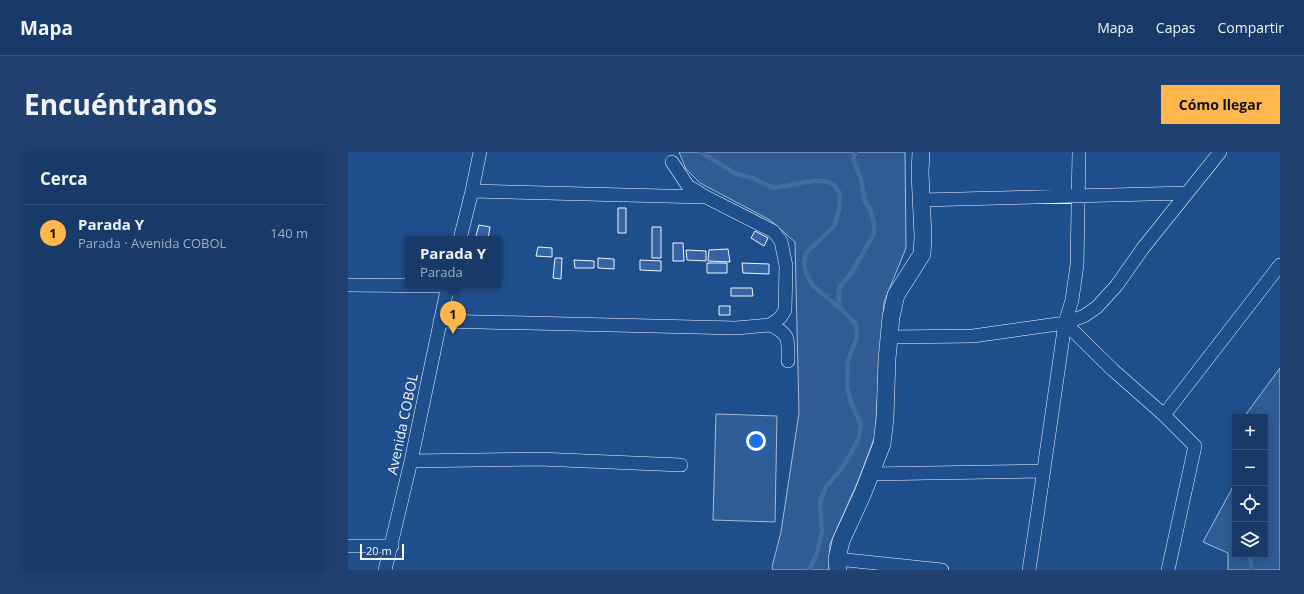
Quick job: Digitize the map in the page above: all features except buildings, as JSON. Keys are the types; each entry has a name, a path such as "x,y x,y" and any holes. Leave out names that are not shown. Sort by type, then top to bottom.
{"street":[{"path":"461,236 480,152"},
{"path":"921,152 922,254 896,295 891,317 889,337 885,418 882,444 841,541 838,564 942,570"},
{"path":"1029,570 1065,323 1072,300 1077,265 1079,152"},
{"path":"889,337 973,336 1065,323 1084,316 1097,307 1117,285 1143,248 1220,152"},
{"path":"669,157 680,196"},
{"path":"669,157 688,186 706,197 773,231 781,241 786,266 785,310 780,318 770,325"},
{"path":"472,191 706,197"},
{"path":"921,200 1187,193"},
{"path":"1164,415 1280,264"},
{"path":"348,286 405,285"},
{"name":"Avenida COBOL","path":"386,570 411,461 447,288"},
{"path":"440,321 736,328 770,325 782,330 788,340 788,361"},
{"path":"1065,323 1113,370 1164,415 1195,446 1168,570"},
{"path":"411,461 539,460 681,465"},
{"path":"870,474 1044,471"},
{"path":"348,546 392,546"}],"shaded area":[{"path":"679,152 905,152 906,248 884,302 875,436 858,481 830,544 829,570 773,570 772,567 781,532 799,413 795,242 770,220 700,183 686,169"},
{"path":"1280,368 1280,570 1228,570 1228,553 1203,542 1232,489 1232,558 1268,558 1268,414 1246,414"},
{"path":"716,414 777,416 775,522 713,520"}],"waterway":[{"path":"701,152 736,174 753,178 773,188 813,181 825,181 834,185 840,193 839,210 834,226 806,253 804,263 806,273 812,285 839,307 856,324 857,337 848,360 847,386 851,403 861,424 859,438 843,467 826,487 820,501 822,531 817,553 809,570"},
{"path":"839,307 839,288 852,272 874,234 874,223 870,209 865,201 861,179 853,159 856,152"},
{"path":"1250,558 1252,570"}],"place":[{"name":"Parada Y","path":"453,334"}]}
